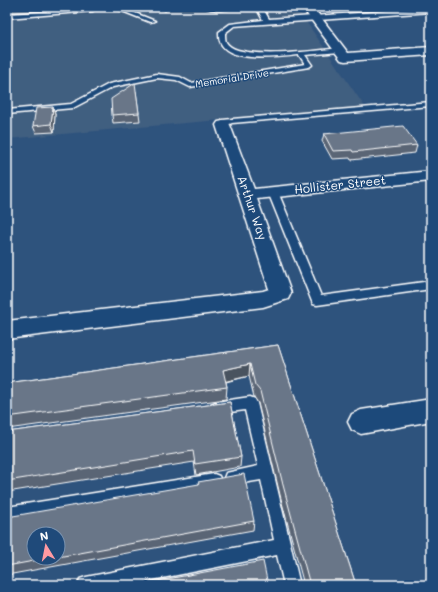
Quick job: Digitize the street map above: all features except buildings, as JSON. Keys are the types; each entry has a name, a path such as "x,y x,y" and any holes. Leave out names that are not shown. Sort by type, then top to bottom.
{"street":[{"path":"307,7 342,54 431,51"},
{"name":"Arthur Way","path":"7,330 263,299 281,292 223,125"},
{"name":"Hollister Street","path":"248,195 431,176"},
{"path":"361,422 431,410"}],"lane":[{"path":"7,16 91,10 91,7"},
{"path":"115,7 152,21"},
{"path":"210,8 230,7"},
{"path":"259,7 267,21"},
{"name":"Memorial Drive","path":"7,112 73,106 111,85 157,76 178,78 190,85 309,65 301,53 257,56 240,54 229,49 222,42 221,37 222,32 232,25 314,17 431,10"},
{"path":"301,53 342,54"},
{"path":"223,125 226,122 232,121 431,104"},
{"path":"273,192 317,300 431,285"},
{"path":"203,410 250,403 292,585"},
{"path":"7,515 266,472"},
{"path":"86,585 283,546"}],"shaded area":[{"path":"7,7 296,7 365,107 7,139"}]}
